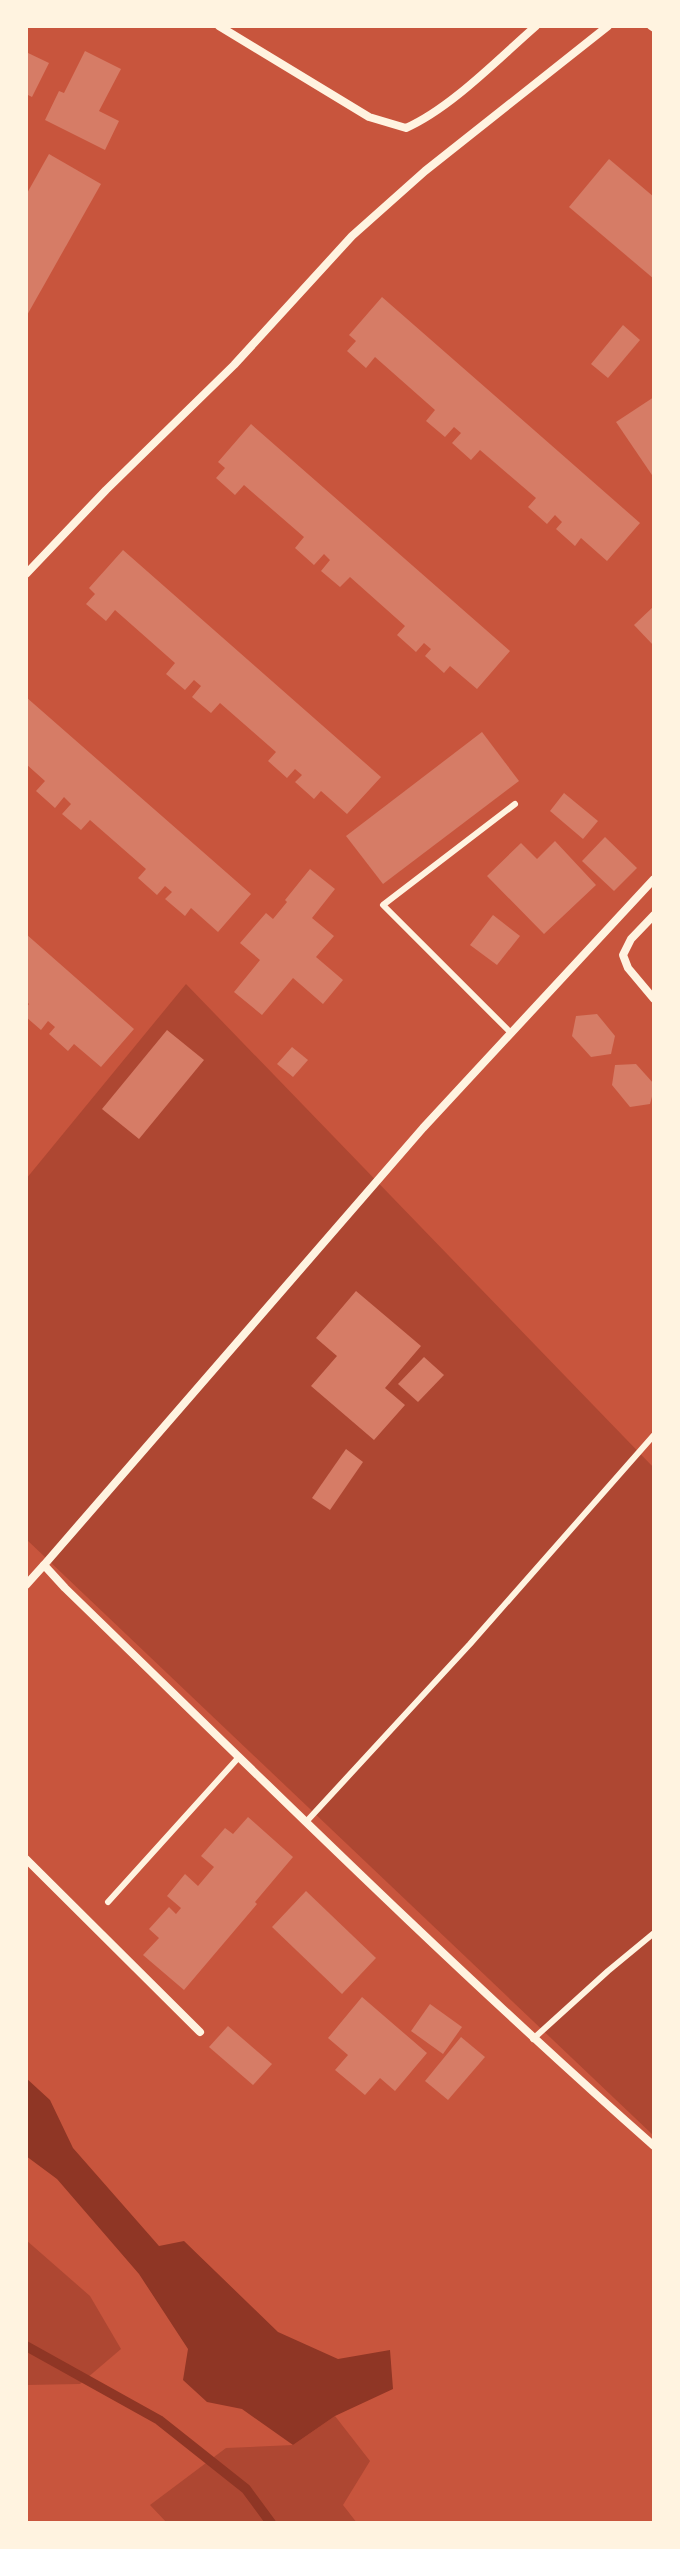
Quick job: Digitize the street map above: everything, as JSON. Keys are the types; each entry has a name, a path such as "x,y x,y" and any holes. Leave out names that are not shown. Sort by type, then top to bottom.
{"street":[{"path":"219,26 369,117 406,128 423,121 445,104 536,26"},
{"path":"26,574 106,490 234,365 352,236 425,171 608,26"},
{"path":"26,1585 412,1140 654,879"},
{"path":"654,915 631,939 623,955 628,968 654,999"},
{"path":"44,1565 533,2039 654,2146"},
{"path":"26,1859 200,2032"}],"lane":[{"path":"510,1032 383,905 515,804"},
{"path":"306,1822 470,1644 654,1435"},
{"path":"108,1902 239,1757"},
{"path":"533,2039 654,1933"}],"shaded area":[{"path":"186,984 654,1468 654,2136 26,1539 26,1179"},
{"path":"26,2078 50,2100 73,2148 159,2246 184,2241 278,2332 338,2359 390,2350 393,2389 335,2416 293,2445 242,2409 207,2402 183,2380 188,2349 139,2274 57,2179 26,2156"},
{"path":"26,2240 90,2296 121,2349 80,2384 26,2385"},
{"path":"335,2416 370,2461 343,2505 357,2523 167,2523 150,2505 226,2448 293,2445"}],"building":[{"path":"85,51 121,69 99,111 119,121 105,150 45,120 59,91 64,93"},
{"path":"26,52 49,63 32,97 26,94"},
{"path":"49,154 101,184 26,317 26,195"},
{"path":"609,159 654,197 654,279 569,207"},
{"path":"382,297 640,523 607,561 581,538 575,546 556,529 562,522 555,515 547,524 528,507 536,498 480,450 471,460 452,443 461,433 454,427 445,437 426,421 435,410 375,357 366,368 347,351 356,341 349,335"},
{"path":"623,325 640,340 608,378 591,364"},
{"path":"654,397 654,478 616,422"},
{"path":"251,424 510,651 477,689 450,666 444,673 425,656 431,649 424,643 416,652 397,635 405,626 350,577 340,587 321,571 330,560 324,554 314,565 295,548 304,537 244,485 235,495 216,478 225,468 218,462"},
{"path":"123,550 381,777 347,814 321,791 314,799 295,782 302,775 295,769 287,778 268,761 276,752 220,703 211,713 192,697 201,686 194,680 185,690 166,674 175,663 115,610 106,621 86,604 95,594 89,588"},
{"path":"654,606 654,646 634,625"},
{"path":"26,697 251,894 218,932 191,908 185,916 165,899 172,892 165,886 157,895 138,878 146,869 90,820 81,830 62,814 71,804 64,797 55,808 36,791 45,781 26,764"},
{"path":"482,732 519,781 383,884 346,836"},
{"path":"564,793 598,821 583,839 550,811"},
{"path":"605,837 637,868 614,891 582,861"},
{"path":"555,841 596,885 544,934 487,876 521,843 537,859"},
{"path":"310,869 335,889 312,918 334,936 316,957 343,980 323,1004 293,978 262,1015 234,992 260,960 240,943 266,913 273,919"},
{"path":"493,915 520,936 497,965 470,945"},
{"path":"26,934 134,1029 101,1067 74,1044 68,1051 49,1034 55,1027 48,1021 41,1030 26,1017 29,1004 26,1001"},
{"path":"597,1014 615,1036 611,1054 591,1057 572,1036 576,1016"},
{"path":"167,1030 204,1060 139,1139 102,1109"},
{"path":"292,1047 308,1060 293,1077 277,1064"},
{"path":"636,1064 654,1084 654,1089 650,1104 630,1107 612,1085 615,1065"},
{"path":"356,1291 421,1346 385,1388 405,1405 374,1440 311,1386 337,1356 316,1338"},
{"path":"424,1357 444,1375 418,1402 398,1384"},
{"path":"346,1449 363,1462 330,1510 312,1498"},
{"path":"248,1817 293,1857 184,1990 143,1955 159,1938 149,1929 169,1907 176,1914 181,1908 167,1896 185,1874 198,1886 214,1867 201,1856 225,1828 233,1834"},
{"path":"306,1891 376,1958 342,1994 272,1927"},
{"path":"362,1997 427,2053 395,2091 380,2078 365,2095 335,2070 348,2055 328,2038"},
{"path":"430,2004 462,2027 443,2054 411,2031"},
{"path":"228,2026 272,2064 253,2085 209,2047"},
{"path":"461,2037 485,2057 448,2100 425,2081"}],"waterway":[{"path":"26,2346 159,2420 246,2489 271,2523"}]}
